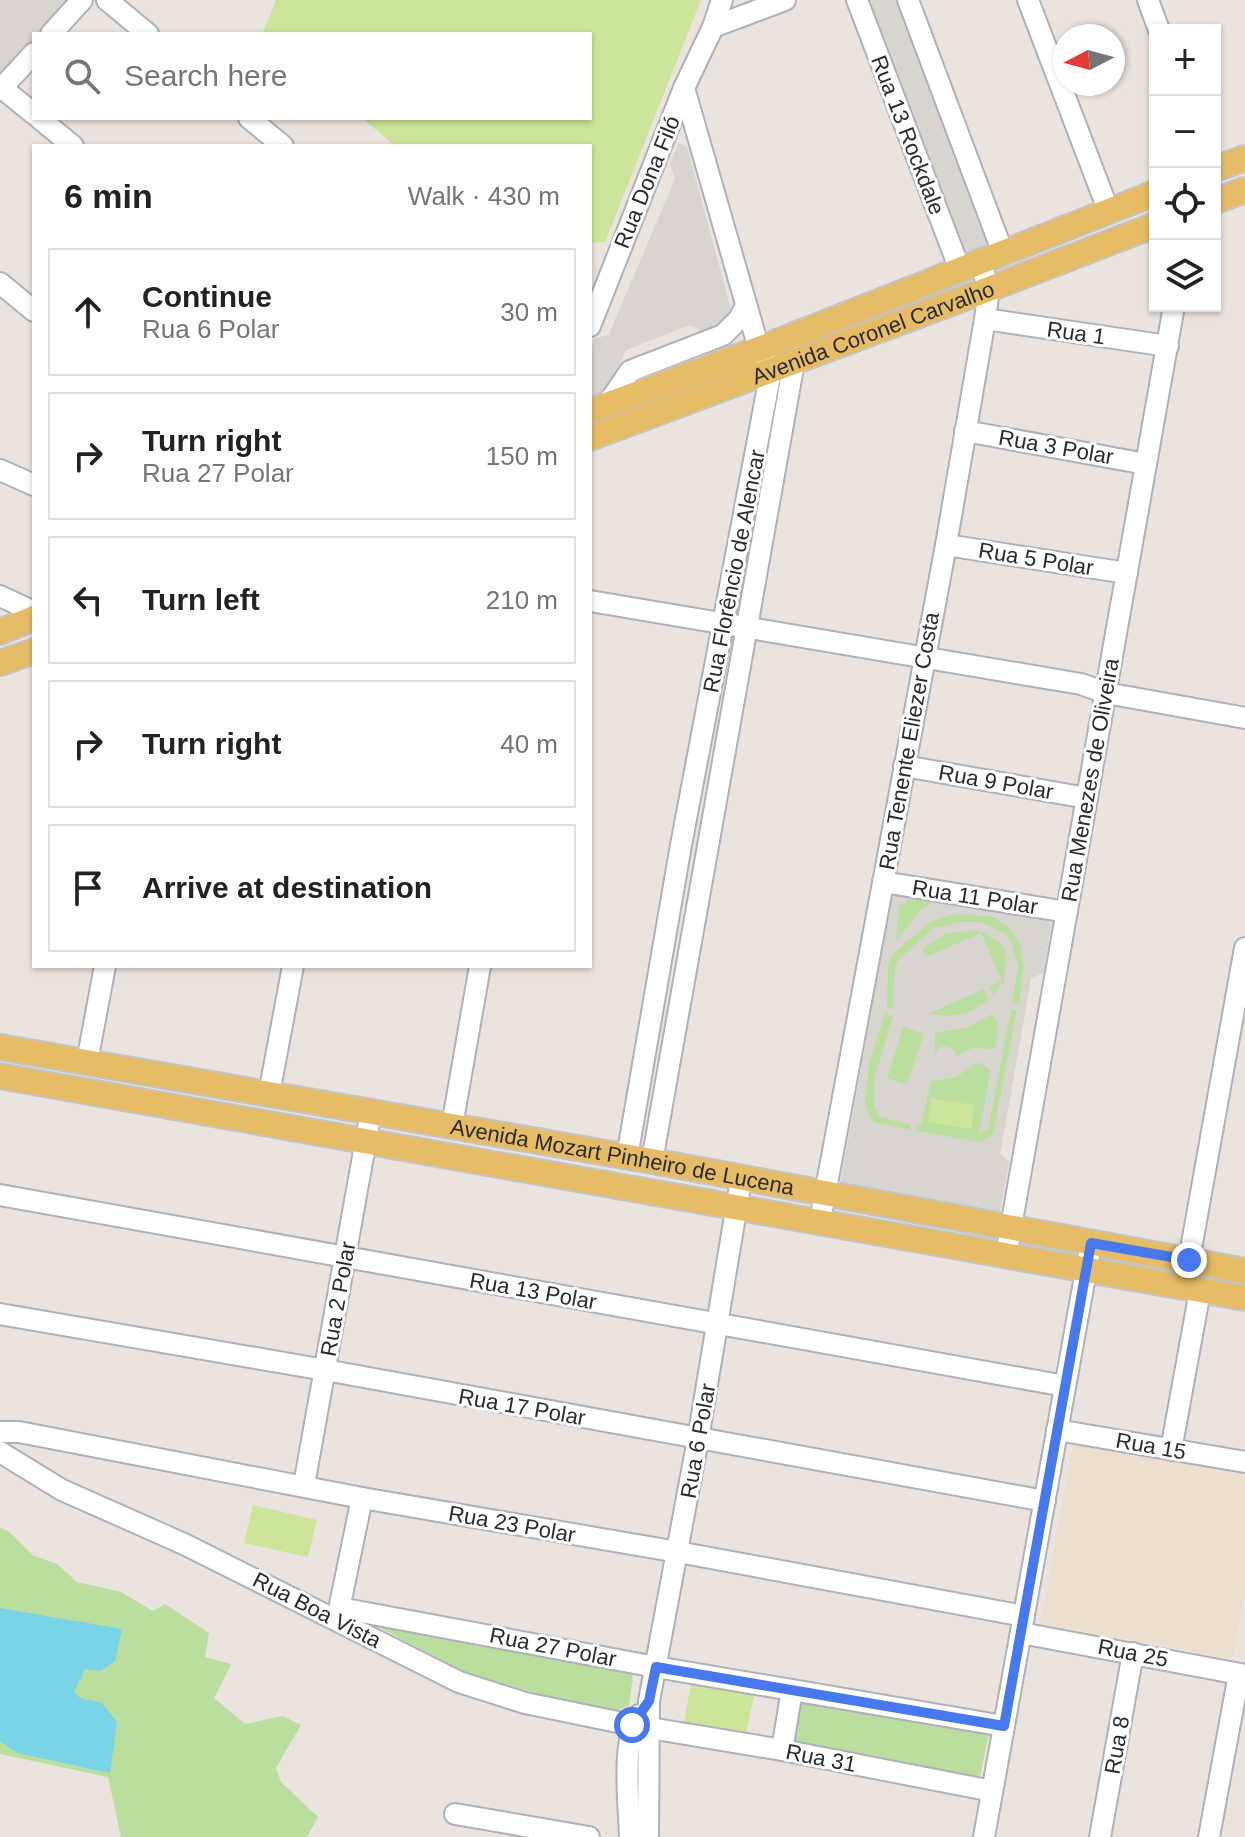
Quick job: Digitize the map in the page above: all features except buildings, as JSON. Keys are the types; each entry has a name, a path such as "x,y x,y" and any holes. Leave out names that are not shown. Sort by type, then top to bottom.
{"main road":[{"path":"1218,168 1245,158"},
{"path":"1221,199 1245,190"},
{"name":"Avenida Coronel Carvalho","path":"599,408 759,349 1149,195"},
{"name":"Avenida Coronel Carvalho","path":"592,437 1149,227"},
{"path":"0,632 32,619"},
{"path":"0,663 32,652"},
{"name":"Avenida Mozart Pinheiro de Lucena","path":"0,1047 652,1161 741,1180 1245,1271"},
{"name":"Avenida Mozart Pinheiro de Lucena","path":"0,1076 1245,1298"}],"street":[{"path":"53,32 82,0"},
{"path":"107,0 146,32"},
{"path":"722,0 713,27 684,88 759,349 782,367"},
{"path":"713,27 785,0"},
{"name":"Rua 13 Rockdale","path":"857,0 981,261"},
{"path":"908,0 981,261"},
{"path":"1028,0 1109,212"},
{"path":"1148,0 1157,24"},
{"path":"32,55 1,89 32,112"},
{"name":"Rua Dona Filó","path":"592,320 684,88"},
{"path":"41,120 71,144"},
{"path":"251,120 281,144"},
{"name":"Rua Tenente Eliezer Costa","path":"820,1221 985,319 989,289 981,261"},
{"path":"0,283 32,309"},
{"name":"Avenida Coronel Carvalho","path":"599,408 630,371 723,335 739,319 746,306"},
{"name":"Rua Menezes de Oliveira","path":"1006,1255 1173,312"},
{"name":"Rua 1","path":"985,319 1168,346"},
{"name":"Rua Florêncio de Alencar","path":"627,1157 681,845 724,624 782,367"},
{"name":"Rua Florêncio de Alencar","path":"652,1161 746,627 782,367"},
{"name":"Rua 3 Polar","path":"965,431 1146,464"},
{"path":"0,470 32,484"},
{"name":"Rua 5 Polar","path":"946,545 1127,573"},
{"path":"0,596 32,611"},
{"path":"592,601 1081,684 1106,693 1245,718"},
{"name":"Rua 9 Polar","path":"904,766 1087,798"},
{"name":"Rua 11 Polar","path":"883,882 1067,912"},
{"path":"1189,1260 1245,948"},
{"path":"87,1062 105,968"},
{"path":"269,1094 293,968"},
{"path":"452,1126 480,968"},
{"name":"Rua 2 Polar","path":"304,1485 371,1112"},
{"name":"Rua 6 Polar","path":"641,1727 649,1701 678,1552 741,1180"},
{"name":"Rua 13 Polar","path":"0,1195 1065,1386"},
{"path":"984,1837 1091,1243"},
{"path":"1171,1450 1200,1291"},
{"name":"Rua 17 Polar","path":"0,1314 1045,1501"},
{"name":"Rua 15","path":"1057,1430 1245,1462"},
{"name":"Rua 23 Polar","path":"0,1432 19,1432 362,1498 678,1552 1022,1625"},
{"name":"Rua Boa Vista","path":"0,1452 62,1490 338,1613 459,1682 525,1703 641,1727"},
{"path":"338,1613 362,1498"},
{"name":"Rua 27 Polar","path":"338,1613 1004,1726"},
{"name":"Rua 25","path":"1022,1625 1133,1653 1242,1674"},
{"name":"Rua 8","path":"1100,1837 1133,1653"},
{"path":"1209,1837 1242,1674"},
{"path":"782,1750 792,1690"},
{"path":"630,1837 630,1748 641,1727"},
{"path":"641,1727 648,1837"},
{"name":"Rua 31","path":"641,1727 782,1750 992,1791"},
{"path":"455,1814 589,1837"}],"shaded area":[{"path":"0,0 68,0 40,32 32,32 32,41 0,78"},
{"path":"865,0 899,0 991,244 987,250 964,255"},
{"path":"679,143 687,147 732,313 727,324 704,332 690,325 626,350 606,396 592,401 592,347 595,339 609,334 675,179 670,164"},
{"path":"904,890 1043,914 1051,925 1043,973 1031,978 1000,1154 1009,1162 999,1217 849,1192 841,1181 892,898","holes":["914,898 934,901 921,910 896,941 899,905","956,914 994,917 1007,926 1020,943 1024,967 1019,1005 1012,1003 1018,966 1011,942 1005,934 981,922 960,922 934,928 898,960 893,1009 887,1008 888,967 898,949 932,921","974,930 985,932 1004,947 1004,982 993,995 989,987 1002,981 981,933 926,957 922,949 945,934","984,989 988,1000 971,1011 951,1016 928,1014","1011,1010 1017,1010 993,1134 980,1142 916,1131 917,1124 921,1125 931,1081 957,1077 975,1063 980,1063 990,1069 990,1074 979,1134 988,1129","885,1014 893,1016 874,1079 874,1105 879,1117 910,1124 910,1130 877,1123 872,1120 865,1103 869,1064","992,1014 997,1021 998,1034 993,1049 972,1048 956,1057 948,1046 940,1047 935,1053 935,1033 969,1027","903,1027 924,1034 907,1084 887,1078"]},
{"path":"1074,1439 1245,1469 1245,1591 1232,1659 1040,1623"}],"green space":[{"path":"276,0 701,0 605,242 592,243 592,144 393,144 364,120 592,120 592,32 263,32"},
{"path":"904,890 1051,925 1043,973 1031,978 1000,1154 1009,1162 841,1181 892,898"},
{"path":"931,1098 974,1105 971,1129 928,1122"},
{"path":"253,1505 317,1520 308,1557 244,1543"},
{"path":"0,1528 8,1531 34,1556 57,1564 77,1582 121,1592 153,1611 165,1604 209,1633 205,1657 231,1664 214,1698 245,1724 283,1716 301,1725 276,1768 281,1782 318,1817 307,1837 121,1837 108,1777 0,1754"},
{"path":"362,1618 634,1668 629,1706 615,1711 538,1694 465,1673"},
{"path":"691,1684 754,1695 746,1734 684,1722"},
{"path":"799,1697 989,1733 980,1777 791,1743"}],"water":[{"path":"0,1608 122,1629 115,1661 100,1671 85,1669 74,1692 80,1698 102,1703 117,1722 110,1773 17,1753 0,1741"}],"route":[{"path":"632,1725 649,1701 656,1667 1004,1726 1091,1243 1189,1260"}]}
